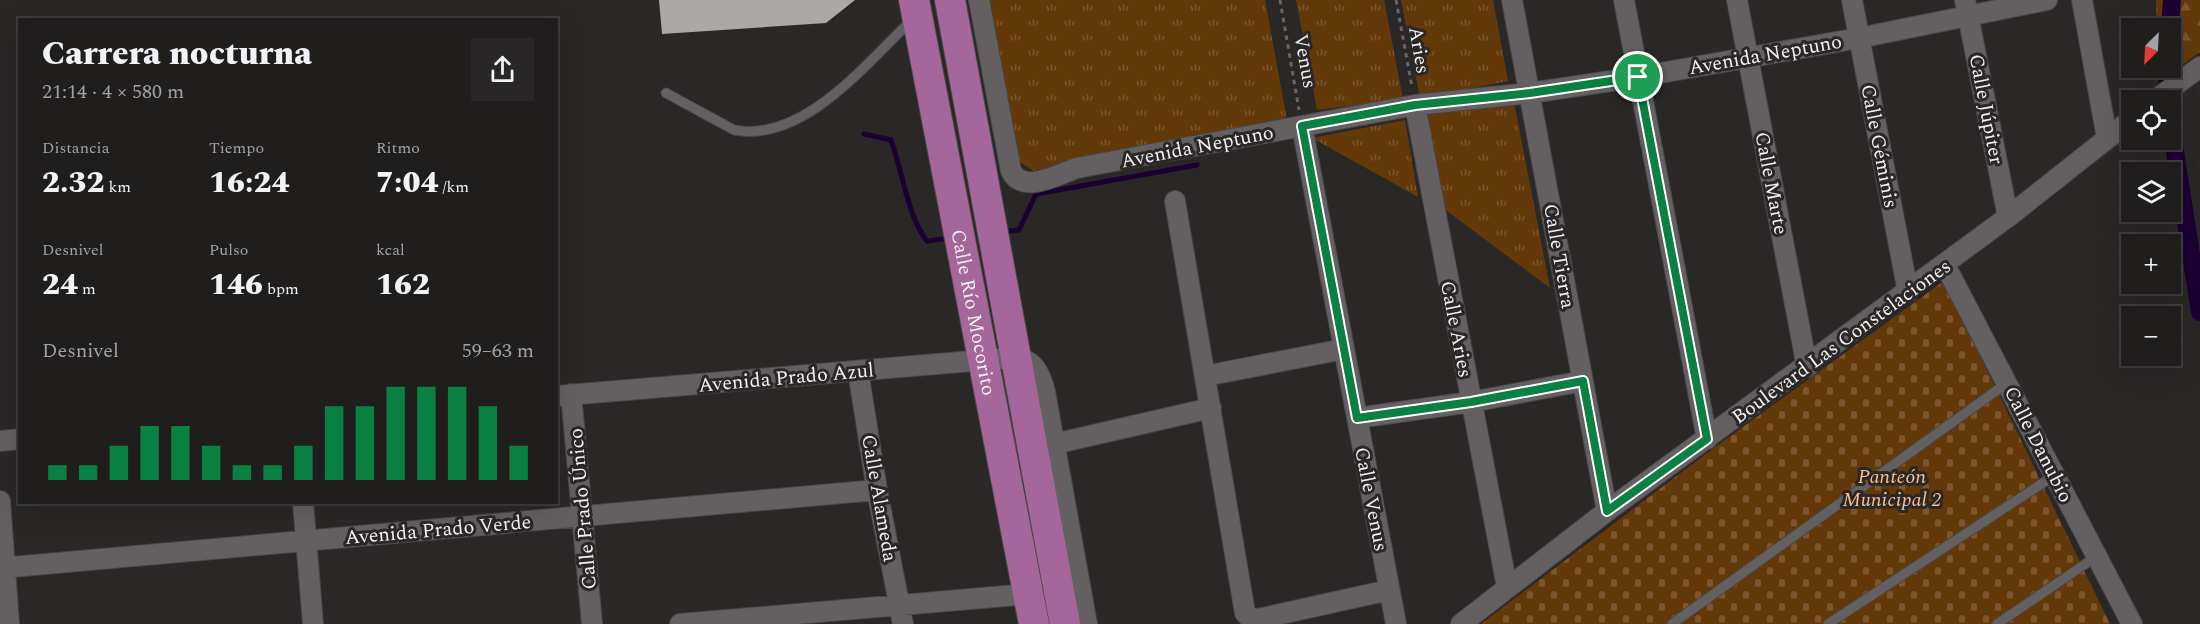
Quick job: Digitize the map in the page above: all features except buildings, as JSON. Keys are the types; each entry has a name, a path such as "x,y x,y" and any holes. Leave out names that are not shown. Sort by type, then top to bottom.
{"main road":[{"name":"Calle Río Mocorito","path":"950,0 1065,624"},
{"name":"Calle Río Mocorito","path":"916,8 1034,624"}],"street":[{"name":"Avenida Neptuno","path":"979,0 1011,171 1022,182 1031,183 1077,168 1415,105 1530,93 1638,77 1859,38 1967,8 2047,0"},
{"name":"Calle Tierra","path":"1512,0 1607,511"},
{"path":"1624,0 1707,439"},
{"name":"Calle Marte","path":"1737,0 1807,367"},
{"name":"Calle Géminis","path":"1852,0 1908,292"},
{"path":"2082,0 2107,138"},
{"name":"Calle Júpiter","path":"1967,8 2008,217"},
{"path":"2170,90 2198,69"},
{"name":"Calle Aries","path":"1415,105 1507,588"},
{"name":"Calle Venus","path":"1302,126 1396,624"},
{"name":"Boulevard Las Constelaciones","path":"1466,622 1607,511 1945,265 2121,127"},
{"path":"1175,201 1244,610 1247,616 1258,619 1389,590"},
{"name":"Calle Danubio","path":"1945,265 2132,624"},
{"path":"1205,376 1344,349"},
{"name":"Avenida Prado Azul","path":"564,395 1016,358"},
{"path":"1016,358 1029,360 1037,368 1045,392 1087,624"},
{"name":"Calle Alameda","path":"858,371 901,615"},
{"path":"1357,418 1471,402 1583,381"},
{"name":"Calle Prado Único","path":"564,395 582,516 592,624"},
{"path":"1054,444 1211,408"},
{"path":"0,441 18,440"},
{"name":"Avenida Prado Verde","path":"3,568 877,489"},
{"path":"0,501 3,568 9,624"},
{"path":"303,504 313,624"},
{"path":"680,624 901,615 1028,594"}],"lane":[{"path":"666,93 734,130 746,132 771,130 788,125 821,105 916,8"},
{"path":"1672,624 2007,383"},
{"path":"1828,624 2055,475"},
{"path":"1997,624 2097,556"}],"path":[{"name":"Venus","path":"1280,0 1302,126"},
{"name":"Aries","path":"1396,0 1415,105"}],"green space":[{"path":"990,0 1265,0 1287,120 1034,171 1018,161"},
{"path":"1296,0 1384,0 1403,99 1317,110"},
{"path":"1401,0 1493,0 1508,81 1420,98"},
{"path":"2156,0 2200,0 2200,52 2181,66 2181,18 2156,18"},
{"path":"1514,102 1550,288 1439,205 1422,116"},
{"path":"1405,120 1418,197 1312,138"},
{"name":"Panteón Municipal 2","path":"1944,281 2110,624 1481,624 1711,450"}],"waterway":[{"path":"2171,18 2172,0"},
{"path":"2168,78 2168,90"},
{"path":"864,134 891,140 910,207 927,241 951,238"},
{"path":"2175,150 2200,312"},
{"path":"1002,232 1019,230 1036,194 1197,165"}],"route":[{"path":"1638,77 1707,439 1607,511 1583,381 1471,402 1357,418 1302,126 1415,105 1530,93 1638,77"}]}
